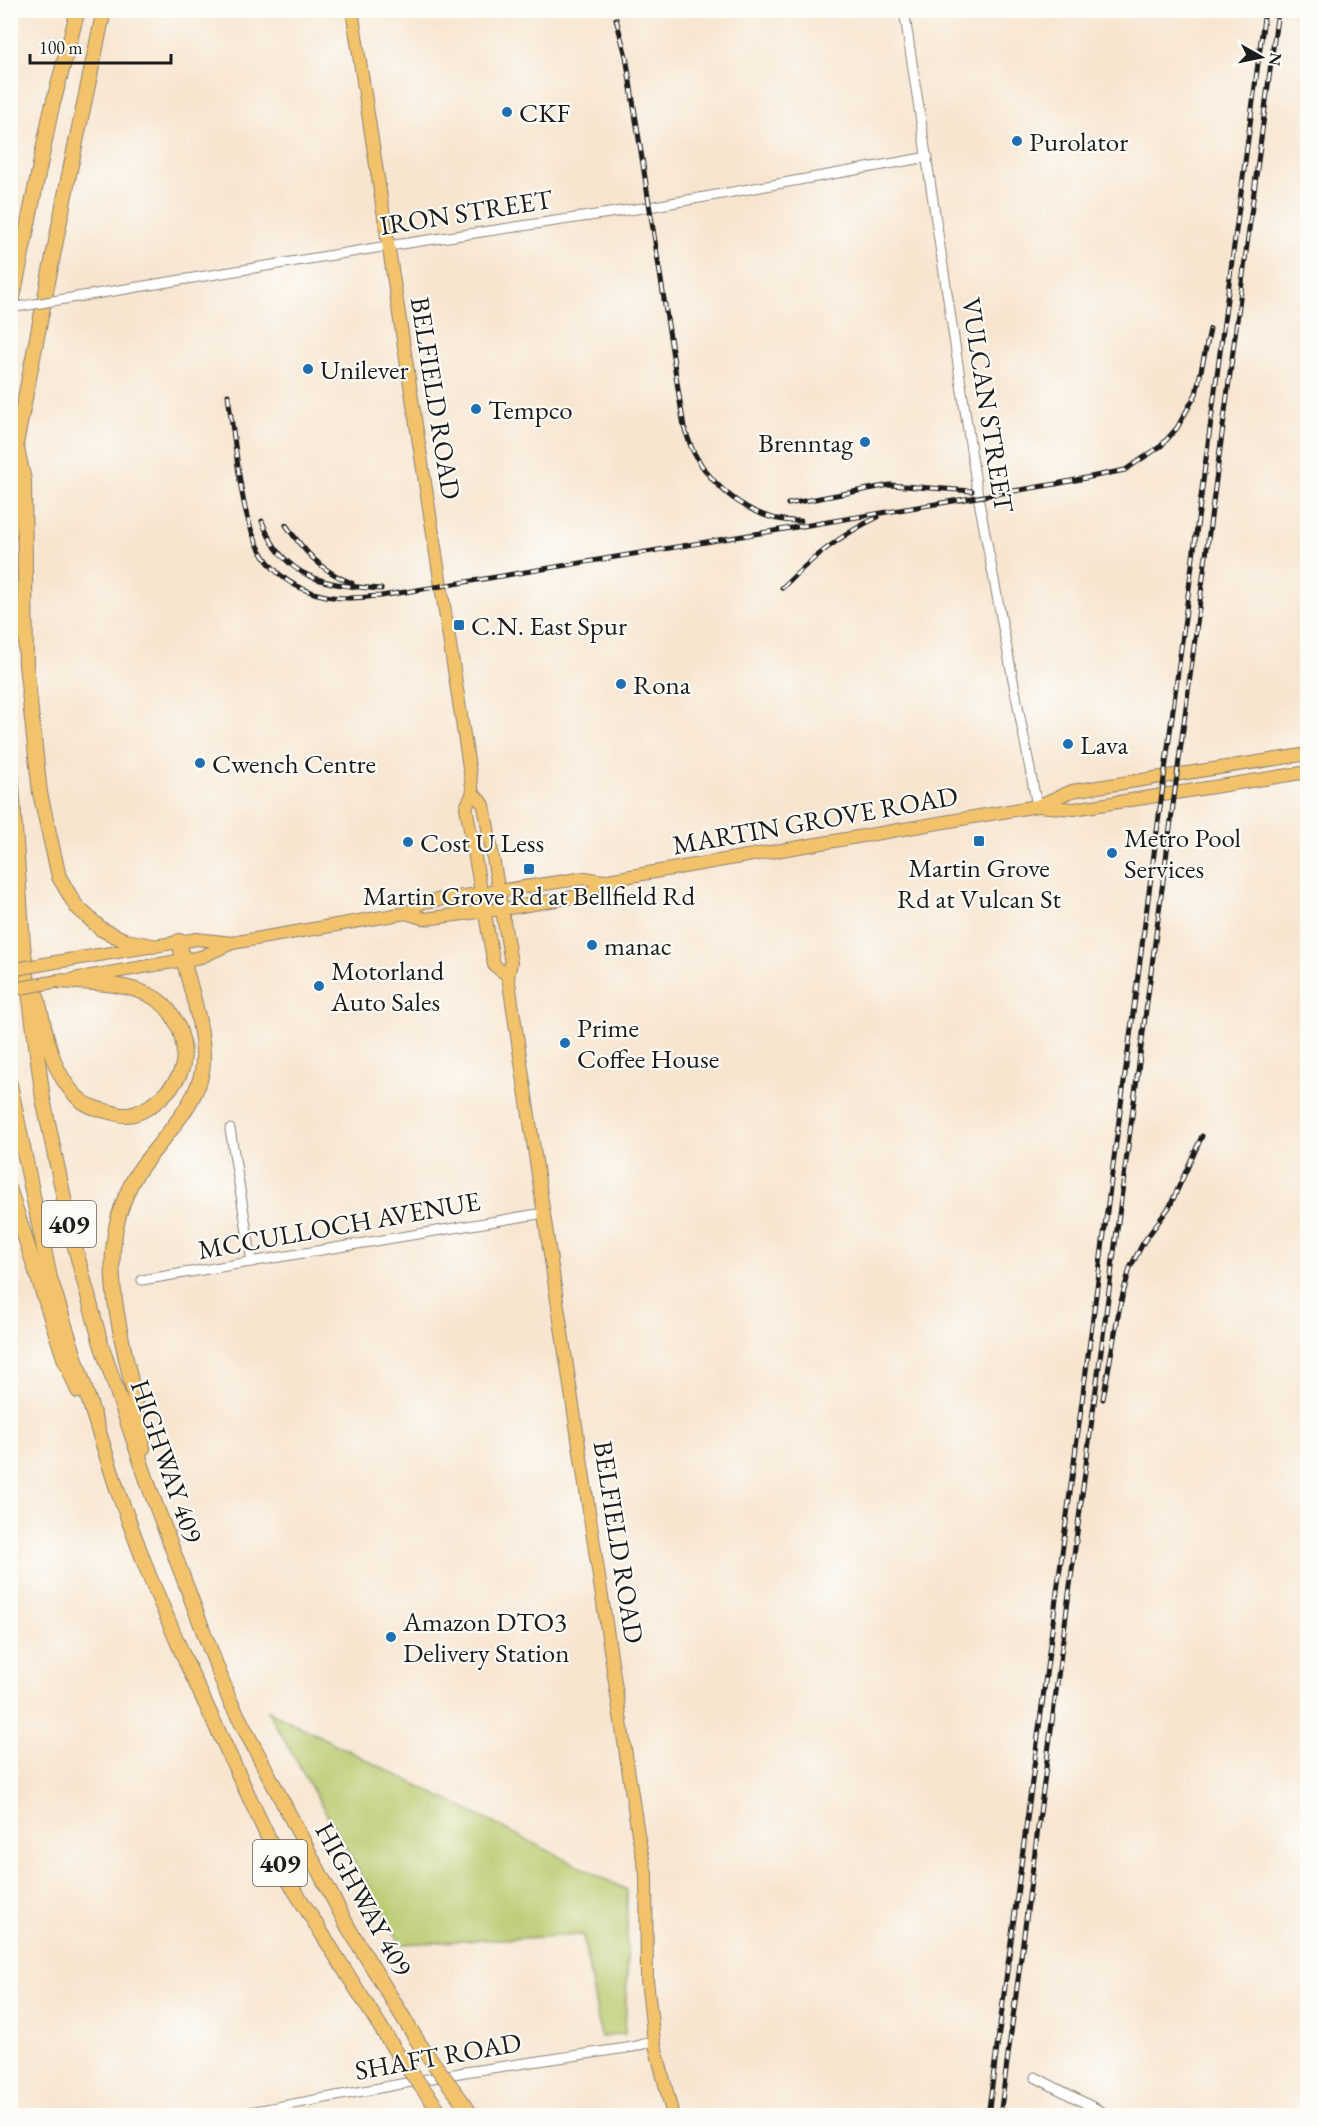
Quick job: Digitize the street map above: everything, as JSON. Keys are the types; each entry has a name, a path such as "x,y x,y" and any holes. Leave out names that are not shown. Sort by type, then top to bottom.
{"highway":[{"path":"10,310 51,111 78,10"},
{"path":"10,532 16,444 104,10"},
{"path":"16,444 24,480 26,664 40,793 59,877 76,906 100,929 126,941 153,946"},
{"name":"HIGHWAY 409","path":"10,756 24,945 43,1099 72,1236 101,1344 152,1495 229,1699 348,1927 420,2045 468,2110"},
{"path":"152,1495 132,1387 116,1317 113,1245 119,1214 136,1175 193,1097 201,1080 202,1035 179,942"},
{"path":"24,945 51,1052 61,1076 78,1098 99,1110 125,1115 139,1112 158,1100 173,1084 183,1066 184,1043 178,1025 168,1010 155,998 142,992 112,985 58,981"},
{"name":"HIGHWAY 409","path":"10,1084 50,1278 118,1492 149,1575 185,1660 287,1878 398,2055 441,2114"},
{"path":"10,1191 64,1358 118,1492"}],"main road":[{"name":"BELFIELD ROAD","path":"352,10 473,794 484,805 511,963 508,976 646,1874 647,1980 654,2041 673,2115"},
{"name":"MARTIN GROVE ROAD","path":"10,990 201,957 232,943 406,913 423,902 585,878 602,881 1036,806 1071,791 1308,754"},
{"name":"MARTIN GROVE ROAD","path":"1036,806 1074,809 1308,772"},
{"name":"BELFIELD ROAD","path":"473,794 466,807 480,894 494,965 508,976"},
{"name":"MARTIN GROVE ROAD","path":"406,913 425,919 484,912 590,894 602,881"},
{"name":"MARTIN GROVE ROAD","path":"10,970 197,939 232,943"}],"street":[{"name":"VULCAN STREET","path":"904,10 978,496 1036,806"},
{"name":"IRON STREET","path":"10,310 388,246 649,207 927,157"},
{"path":"230,1129 252,1262"},
{"name":"MCCULLOCH AVENUE","path":"142,1280 544,1213"},
{"name":"SHAFT ROAD","path":"229,2115 465,2072 633,2047 654,2041"},
{"path":"1035,2077 1110,2115"}],"green space":[{"path":"267,1710 627,1890 625,2034 601,2037 583,1935 401,1944"}],"railway":[{"path":"988,2116 1265,10"},
{"path":"1000,2116 1278,10"},
{"path":"616,19 626,56 684,427 694,453 713,480 725,492 738,502 768,517 801,521"},
{"path":"228,395 246,510 259,549 270,565 285,579 303,589 326,596 346,598 381,596 1056,484 1125,470 1161,446 1177,428 1196,394 1210,329"},
{"path":"788,504 890,485 972,491"},
{"path":"782,588 827,548 878,517"},
{"path":"262,521 271,541 282,556 309,576 342,585 381,589"},
{"path":"286,525 314,559 331,573 352,583"},
{"path":"1103,1399 1120,1305 1130,1268 1143,1243 1170,1206 1202,1136"}],"place":[{"name":"CKF","path":"507,112"},
{"name":"Purolator","path":"1017,141"},
{"name":"Unilever","path":"308,369"},
{"name":"Tempco","path":"476,409"},
{"name":"Brenntag","path":"865,442"},
{"name":"C.N. East Spur","path":"459,625"},
{"name":"Rona","path":"621,684"},
{"name":"Lava","path":"1068,744"},
{"name":"Cwench Centre","path":"200,763"},
{"name":"Martin Grove Rd at Vulcan St","path":"979,841"},
{"name":"Cost U Less","path":"408,842"},
{"name":"Metro Pool Services","path":"1112,853"},
{"name":"Martin Grove Rd at Bellfield Rd","path":"529,869"},
{"name":"manac","path":"592,945"},
{"name":"Motorland Auto Sales","path":"319,986"},
{"name":"Prime Coffee House","path":"565,1043"},
{"name":"Amazon DTO3 Delivery Station","path":"391,1637"}]}
